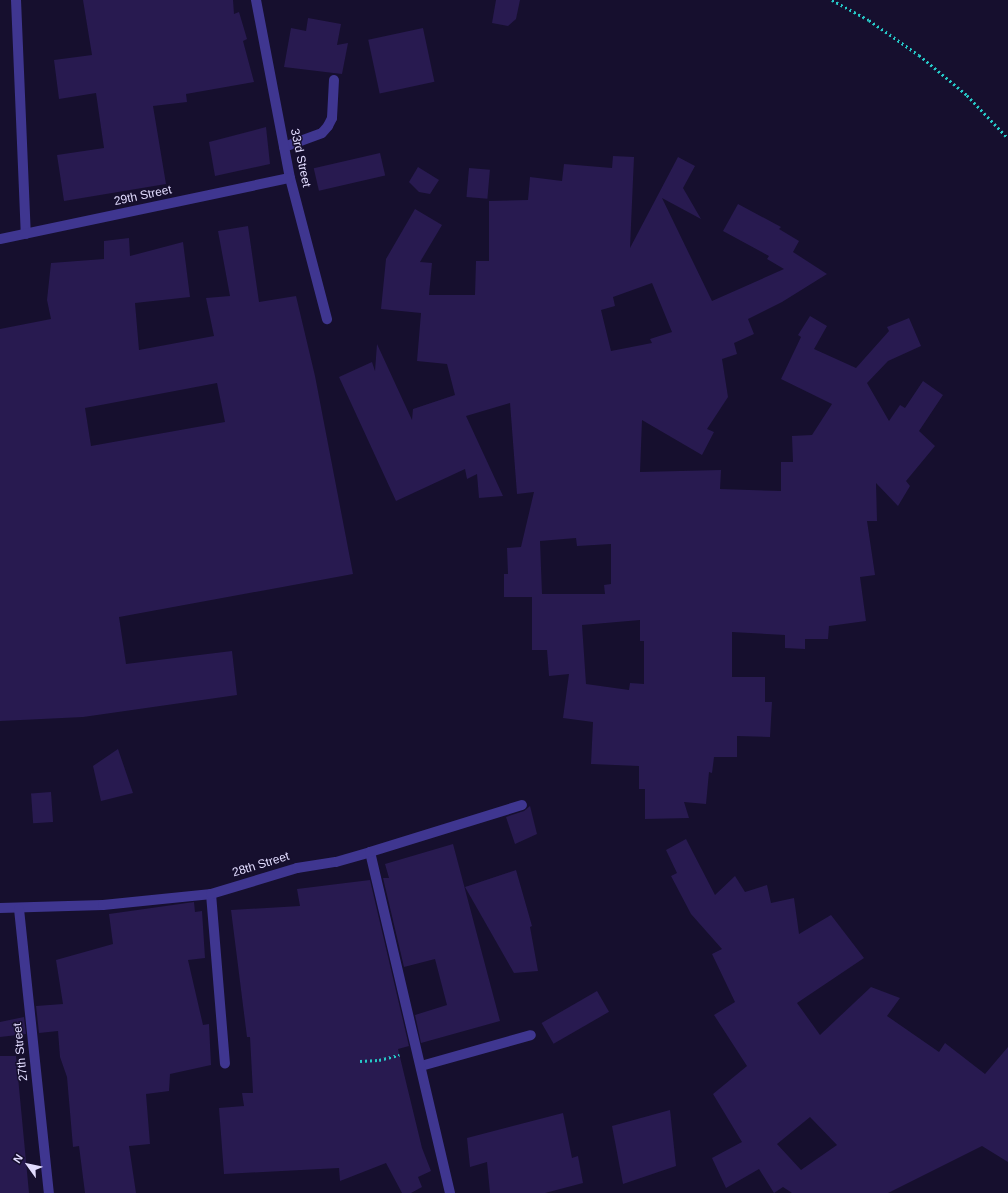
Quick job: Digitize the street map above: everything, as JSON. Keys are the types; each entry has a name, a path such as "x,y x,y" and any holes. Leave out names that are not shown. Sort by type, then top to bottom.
{"street":[{"path":"16,0 26,234"},
{"name":"33rd Street","path":"256,0 290,178 327,319"},
{"path":"284,147 322,133 328,126 332,118 334,80"},
{"name":"29th Street","path":"0,239 290,178"},
{"name":"28th Street","path":"0,908 19,909 103,905 211,894 297,868 336,862 522,805"},
{"path":"370,852 450,1193"},
{"path":"211,894 225,1063"},
{"name":"27th Street","path":"19,909 49,1193"},
{"path":"421,1066 531,1035"}],"path":[{"path":"832,0 869,20 919,55 967,95 1008,138"},
{"path":"360,1061 379,1060 417,1051"}],"building":[{"path":"83,0 233,0 234,14 239,12 247,39 243,41 254,82 186,94 187,102 153,106 166,184 64,201 57,155 104,148 96,93 59,99 54,60 92,55"},
{"path":"496,0 520,0 516,19 508,26 492,23"},
{"path":"308,18 341,24 337,45 348,43 342,74 284,67 291,28 306,31"},
{"path":"423,28 434,82 380,93 368,40"},
{"path":"266,127 270,164 215,176 209,142"},
{"path":"380,153 385,175 319,191 314,168"},
{"path":"613,156 634,157 630,248 678,157 695,166 683,188 701,219 662,198 712,301 784,269 767,259 769,256 723,231 738,204 781,227 779,229 799,241 793,252 827,274 782,302 748,319 754,334 734,343 737,354 722,359 728,397 707,429 714,432 702,455 642,420 640,472 721,470 720,489 781,491 781,462 793,462 792,436 812,435 832,404 781,379 801,337 798,335 810,316 827,326 814,349 856,368 889,331 887,327 909,318 921,346 888,361 867,383 889,421 900,405 905,408 923,381 943,395 919,431 935,446 906,481 910,486 898,506 876,483 877,521 867,521 875,575 860,577 866,621 829,626 828,639 805,639 805,649 785,648 785,635 732,632 732,677 765,677 765,702 772,702 770,737 737,736 737,757 714,757 712,773 709,772 706,804 684,802 689,818 645,819 645,789 639,789 639,766 591,764 593,722 563,718 569,674 549,676 547,650 532,650 532,597 504,597 504,574 508,574 507,548 521,547 534,492 517,494 510,403 466,416 503,496 479,498 477,474 467,479 465,469 396,501 339,377 372,362 375,371 377,344 412,420 413,409 455,395 447,364 417,361 421,313 381,309 386,259 415,209 442,225 420,262 432,263 429,295 475,295 476,261 489,261 489,201 528,200 530,177 562,181 564,164 612,168","holes":["652,283 672,332 650,339 652,343 611,351 601,310 615,306 613,297","576,538 577,546 611,544 611,584 604,585 605,594 542,594 540,541","640,620 640,641 644,641 644,684 630,683 629,690 586,684 582,625"]},
{"path":"418,167 439,180 430,194 419,192 409,182"},
{"path":"469,168 490,170 487,199 466,197"},
{"path":"248,226 259,302 296,296 315,376 353,574 119,617 126,664 232,651 237,695 83,717 0,721 0,329 51,319 47,300 51,263 104,259 104,241 129,238 130,256 183,242 190,297 135,303 139,350 214,336 206,298 230,296 218,231","holes":["217,383 225,422 91,446 85,408"]},
{"path":"118,749 133,793 101,801 93,766"},
{"path":"51,792 53,822 33,823 31,793"},
{"path":"530,806 537,834 515,844 506,817 524,811"},
{"path":"686,839 715,895 735,876 745,892 767,885 771,903 794,898 799,934 831,915 864,958 797,1003 820,1035 871,987 900,998 887,1016 939,1052 945,1043 985,1074 1008,1047 1008,1162 982,1146 888,1193 792,1193 783,1187 774,1193 759,1169 726,1188 712,1158 742,1142 713,1094 747,1066 714,1015 735,1002 712,954 722,949 691,914 671,876 677,873 666,850","holes":["810,1117 837,1145 801,1170 777,1144"]},
{"path":"453,844 500,1021 421,1043 415,1015 447,1005 435,959 404,967 383,878 389,878 385,864"},
{"path":"516,870 532,926 530,927 538,971 514,973 465,887"},
{"path":"370,880 409,1046 398,1049 422,1148 431,1171 418,1177 422,1187 411,1193 402,1193 386,1163 340,1181 339,1168 224,1174 219,1108 244,1106 242,1093 253,1093 250,1037 247,1037 231,910 300,906 297,889"},
{"path":"194,902 195,912 202,911 205,958 188,960 203,1025 209,1024 211,1065 170,1074 169,1091 146,1094 150,1144 129,1146 136,1193 85,1193 79,1146 73,1147 67,1077 60,1057 58,1031 39,1033 36,1006 63,1004 56,960 113,944 109,914"},
{"path":"597,991 609,1012 554,1044 542,1023"},
{"path":"24,1017 26,1034 0,1037 0,1022"},
{"path":"0,1056 16,1056 29,1193 0,1193"},
{"path":"670,1110 676,1166 623,1184 612,1126"},
{"path":"563,1113 572,1158 578,1156 583,1183 545,1193 490,1193 487,1162 470,1167 467,1138"}]}
